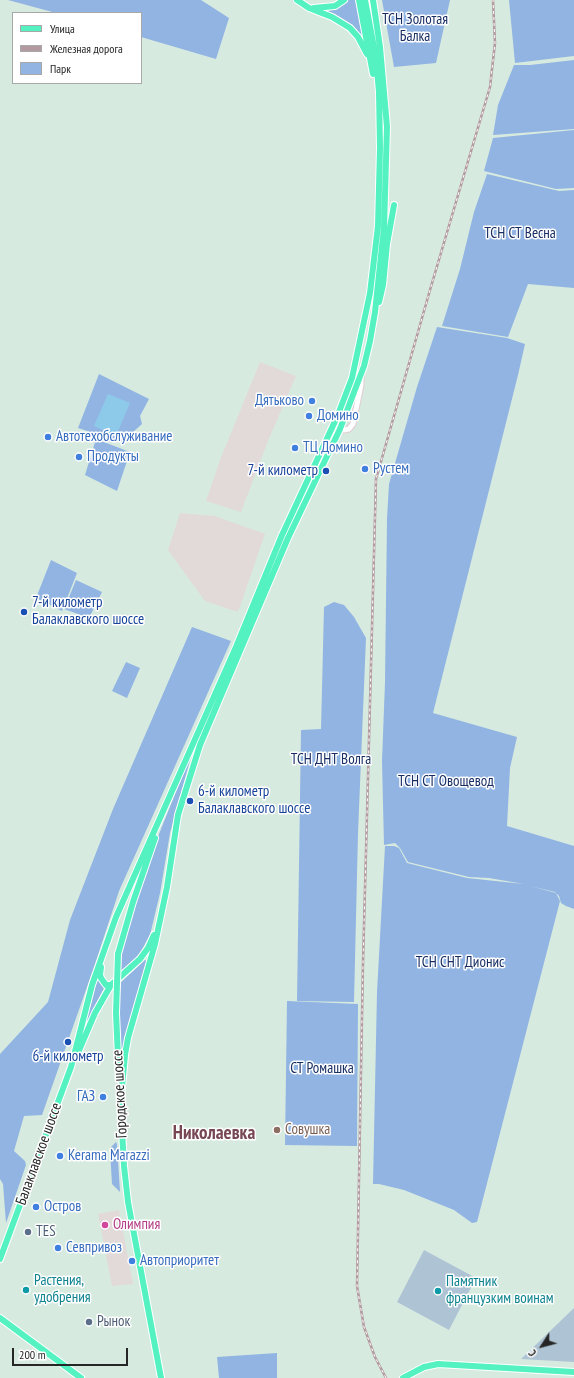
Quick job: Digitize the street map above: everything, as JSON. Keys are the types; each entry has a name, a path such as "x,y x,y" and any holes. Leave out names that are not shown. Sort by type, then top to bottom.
{"main road":[{"path":"297,0 309,8 332,17 350,28 364,47 372,64"},
{"path":"309,8 326,8 335,6 344,0"},
{"path":"359,0 372,64 379,114"},
{"path":"71,1067 92,985 123,899 163,813 236,647 282,535 337,417 352,378 371,286 378,226 379,114 376,58 365,0"},
{"path":"120,1098 128,1038 155,944 167,887 178,815 200,745 288,538 340,429 361,375 370,341 375,312 384,228 387,127 380,47 373,0"},
{"path":"375,312 378,307 384,285 387,244 394,205"},
{"path":"337,417 338,426 340,429"},
{"name":"Городское шоссе","path":"161,1378 128,1202 124,1166 120,1098 116,988 118,954 133,902 163,813"},
{"path":"71,1067 95,1013 110,985 140,959 148,948 159,922"},
{"path":"102,960 100,975 106,984 110,985"},
{"name":"Балаклавское шоссе","path":"0,1259 71,1067"},
{"path":"0,1318 81,1378"},
{"path":"403,1378 424,1367 438,1364 574,1372"}],"street":[{"path":"340,429 349,429 353,424 361,385 361,375"}],"shaded area":[{"path":"260,362 296,376 268,441 241,512 206,501 220,460"},
{"path":"108,394 130,403 116,436 94,426"},
{"path":"180,513 215,516 265,534 238,612 205,601 168,550"},
{"path":"119,1210 133,1284 112,1286 98,1214"},
{"path":"424,1250 476,1278 449,1330 397,1302"},
{"path":"574,1308 574,1362 521,1359"}],"green space":[{"path":"8,0 201,0 229,18 216,59 142,37 142,12 52,12"},
{"path":"348,0 357,0 366,41 347,22 325,12 339,7"},
{"name":"ТСН Золотая Балка","path":"382,0 450,0 436,63 394,67"},
{"path":"509,0 574,0 574,56 515,63"},
{"path":"574,60 574,129 493,135 498,105 514,65 530,65"},
{"path":"574,130 574,188 556,189 484,171 493,138"},
{"name":"ТСН СТ Весна","path":"487,174 559,191 574,190 574,288 528,284 508,337 442,326 460,269 474,212"},
{"path":"437,327 507,338 525,344 433,713 517,737 510,768 507,826 574,846 574,909 561,903 559,896 556,893 560,901 477,1222 472,1223 454,1210 404,1190 373,1184 377,992 385,846 394,846 399,848 407,863 467,878 524,884 489,878 469,877 408,862 400,848 395,843 384,845 382,761 389,484 417,387"},
{"path":"99,374 149,399 140,416 142,424 122,442 78,428"},
{"path":"96,439 130,452 117,491 85,475"},
{"path":"51,560 77,573 62,611 36,598"},
{"path":"76,580 102,592 89,618 64,609"},
{"name":"ТСН ДНТ Волга","path":"334,602 344,605 354,617 366,638 358,833 354,1002 297,1001 301,730 321,729 324,607"},
{"path":"192,627 231,641 119,891 42,1115 24,1116 14,1151 25,1161 26,1165 6,1223 3,1184 0,1179 0,1054 48,1002 70,920 113,809"},
{"path":"126,662 140,668 127,698 112,691"},
{"path":"192,752 170,833 160,893 150,935 140,953 120,972 120,958 128,920 155,844"},
{"path":"145,960 147,961 128,1026 120,1060 119,984"},
{"path":"98,977 104,988 84,1027 97,978"},
{"name":"СТ Ромашка","path":"287,1001 358,1004 357,1146 285,1145"},
{"path":"116,1142 120,1192 112,1184 110,1151 111,1147"},
{"path":"277,1353 277,1378 219,1378 217,1357"}],"railway":[{"path":"386,1378 375,1357 364,1327 357,1286 363,963 376,479 490,87 495,43 493,0"}],"place":[{"name":"Дятьково","path":"312,401"},
{"name":"Домино","path":"309,416"},
{"name":"Автотехобслуживание","path":"48,437"},
{"name":"ТЦ Домино","path":"295,448"},
{"name":"Продукты","path":"79,457"},
{"name":"Рустем","path":"365,469"},
{"name":"7-й километр","path":"326,471"},
{"name":"7-й километр Балаклавского шоссе","path":"24,612"},
{"name":"6-й километр Балаклавского шоccе","path":"190,801"},
{"name":"6-й километр","path":"68,1042"},
{"name":"ГАЗ","path":"103,1097"},
{"name":"Совушка","path":"277,1130"},
{"name":"Kerama Marazzi","path":"60,1156"},
{"name":"Остров","path":"36,1207"},
{"name":"Олимпия","path":"105,1225"},
{"name":"TES","path":"28,1232"},
{"name":"Севпривоз","path":"58,1248"},
{"name":"Автоприоритет","path":"132,1261"},
{"name":"Растения, удобрения","path":"26,1290"},
{"name":"Памятник французким воинам","path":"438,1291"},
{"name":"Рынок","path":"89,1322"}],"district":[{"name":"Николаевка","path":"214,1134"}],"park label":[{"name":"ТСН СТ Овощевод","path":"446,782"},
{"name":"ТСН СНТ Дионис","path":"460,963"}]}
